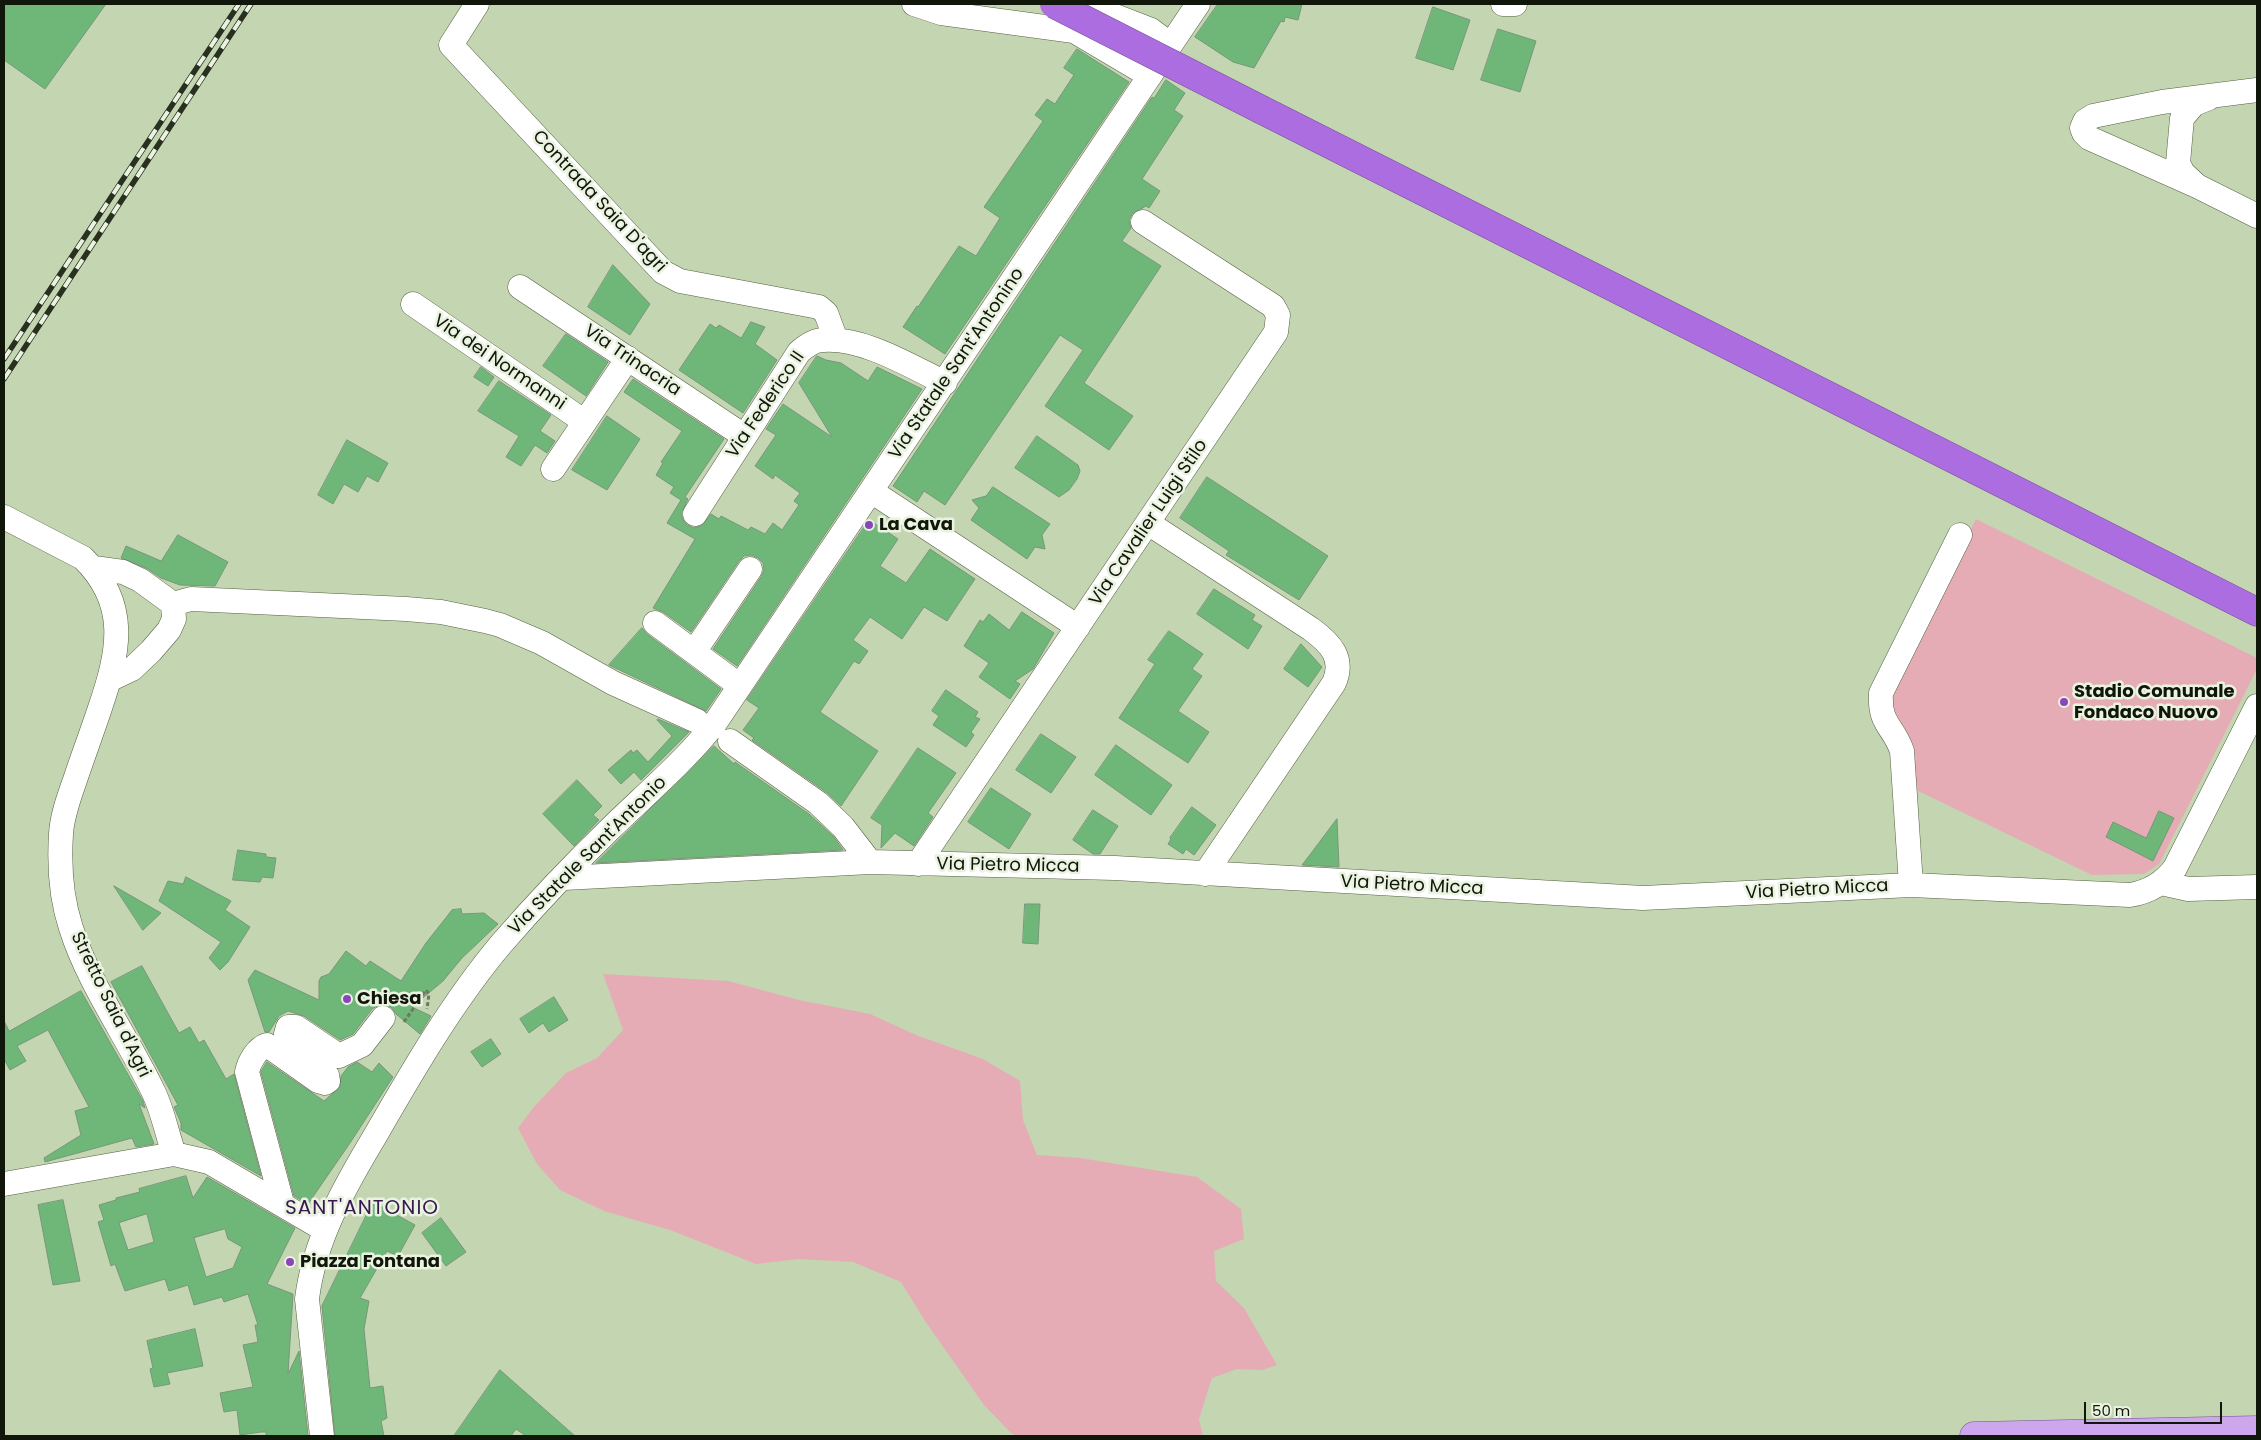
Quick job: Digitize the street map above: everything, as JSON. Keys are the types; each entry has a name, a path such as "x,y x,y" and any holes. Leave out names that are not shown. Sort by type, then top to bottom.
{"highway":[{"path":"1049,11 1262,110 2257,612"}],"main road":[{"path":"1974,1436 2257,1430"}],"street":[{"name":"Contrada Saia D'agri","path":"477,4 451,45 663,272 680,281 819,307 826,313 836,340"},
{"path":"914,4 941,13 1049,11 1074,31 1150,76"},
{"path":"1084,4 1142,26 1163,38 1167,51"},
{"path":"1503,4 1515,4"},
{"path":"1142,26 1195,8"},
{"name":"Via Statale Sant'Antonino","path":"712,731 740,686 945,384 1195,8"},
{"path":"2257,90 2162,102 2093,116 2085,121 2082,128 2089,138 2197,186 2257,216"},
{"path":"2197,186 2183,173 2178,163 2182,118 2194,104 2216,96"},
{"path":"2162,102 2174,107 2182,118"},
{"path":"2141,162 2168,161 2178,154"},
{"name":"Via Cavalier Luigi Stilo","path":"918,864 1269,345 1279,324 1278,315 1273,306 1265,299 1143,222"},
{"name":"Via Trinacria","path":"520,287 744,436"},
{"name":"Via dei Normanni","path":"413,304 585,422"},
{"name":"Via Federico II","path":"695,514 799,352 809,344 821,340 836,340 880,351 945,384"},
{"name":"Via dei Normanni","path":"553,469 628,358"},
{"path":"872,491 1078,627"},
{"path":"4,517 74,552 94,568 123,572 140,580 173,604"},
{"path":"1148,523 1311,629 1326,640 1337,660 1339,673 1334,683 1205,874"},
{"path":"1911,885 1902,751 1899,741 1882,717 1880,709 1881,694 1960,535"},
{"name":"Stretto Saia d'Agri","path":"94,568 109,595 118,636 109,680 67,803 61,832 64,897 71,928 85,962 155,1095 174,1154"},
{"path":"694,652 750,569"},
{"path":"173,604 192,599 313,603 406,609 466,617 500,625 542,643 612,683 712,731 818,803 843,827 870,862"},
{"path":"109,680 132,669 169,630 174,619 173,604"},
{"path":"655,623 740,686"},
{"path":"2161,883 2169,876 2181,858 2257,706"},
{"name":"Via Statale Sant'Antonio","path":"325,1230 363,1156 429,1047 484,965 502,943 612,826 664,780 712,731"},
{"name":"Via Pietro Micca","path":"564,878 870,862 1115,868 1643,898 1911,885 2130,895 2151,889 2161,883"},
{"path":"2161,883 2188,889 2257,887"},
{"path":"282,1203 247,1072 248,1067 258,1050 267,1045 318,1081 326,1083 328,1081 327,1075 286,1034 288,1027 296,1026 339,1056 362,1045 383,1018"},
{"path":"4,1184 174,1154 209,1162 282,1203 325,1230 309,1280 307,1299 322,1436"}],"shaded area":[{"name":"Stadio Comunale Fondaco Nuovo","path":"1976,519 2257,658 2257,669 2159,864 2144,874 2092,875 1912,788 1900,728 1888,697"},
{"path":"603,974 728,981 799,1000 870,1014 916,1035 983,1059 1020,1081 1023,1120 1037,1155 1080,1158 1197,1177 1241,1209 1244,1239 1214,1251 1216,1281 1244,1308 1277,1365 1262,1370 1237,1369 1212,1378 1199,1419 1203,1436 1017,1436 1011,1433 984,1405 925,1321 901,1282 853,1262 798,1259 756,1264 670,1230 604,1211 560,1190 537,1164 518,1128 533,1108 566,1073 597,1058 623,1030"}],"building":[{"path":"4,4 106,4 45,89 4,60"},
{"path":"1218,4 1302,4 1298,20 1285,17 1284,22 1281,21 1254,68 1233,62 1195,37"},
{"path":"1433,7 1470,20 1453,70 1416,58"},
{"path":"1498,29 1536,41 1520,92 1481,80"},
{"path":"1077,49 1129,82 945,354 903,327 959,246 976,256 1000,218 984,207 1043,121 1035,115 1047,99 1055,104 1074,75 1064,68"},
{"path":"1166,80 1185,93 1174,110 1183,116 1142,179 1160,191 1149,208 1146,206 1132,214 1129,221 1131,228 1122,241 1161,266 1084,383 1133,416 1109,450 1045,406 1083,350 1060,335 945,505 924,491 917,502 893,486 1152,97 1154,98"},
{"path":"613,265 650,304 630,335 588,307"},
{"path":"751,322 765,327 755,344 777,360 743,413 679,370 710,324 716,328 719,325 741,338"},
{"path":"566,334 608,362 586,396 543,366"},
{"path":"817,356 841,363 868,381 877,367 922,389 737,666 713,649 761,577 764,570 763,563 751,555 744,556 691,632 663,612 653,608 695,539 667,523 681,500 670,493 674,487 656,475 663,463 661,462 682,431 624,392 633,379 724,439 685,497 688,499 681,514 687,525 694,528 701,526 711,514 719,519 721,516 748,530 751,527 765,534 773,523 782,530 799,505 794,501 800,493 775,475 773,479 755,466 776,435 766,429 783,404 832,437 799,383"},
{"path":"481,367 494,377 488,386 474,377"},
{"path":"499,381 551,415 540,431 555,441 547,453 535,445 521,466 506,457 519,436 478,411"},
{"path":"607,416 640,439 607,490 572,470"},
{"path":"1037,436 1078,465 1080,471 1077,479 1069,490 1059,497 1015,468"},
{"path":"347,440 388,463 378,482 367,476 358,492 344,484 333,504 318,495"},
{"path":"1207,477 1328,556 1299,600 1226,555 1229,551 1180,518"},
{"path":"993,487 1050,524 1042,535 1045,549 1035,547 1027,559 971,520 979,508 972,500 986,496"},
{"path":"869,520 898,539 880,566 906,583 930,549 975,579 947,621 924,607 902,639 870,617 853,640 868,651 859,664 854,661 820,712 878,751 841,806 826,792 752,740 754,738 743,730 759,708 747,700"},
{"path":"178,535 228,562 215,586 180,585 161,578 146,568 121,558 126,546 161,561"},
{"path":"1214,589 1255,615 1252,620 1262,626 1248,649 1197,614"},
{"path":"1022,612 1054,633 1033,669 1015,681 1020,684 1010,699 979,677 989,663 964,646 980,620 983,622 989,614 1009,630"},
{"path":"642,628 647,634 721,689 706,711 609,665"},
{"path":"1169,631 1203,654 1192,669 1202,676 1178,711 1209,732 1188,763 1119,718 1155,664 1148,660"},
{"path":"1301,644 1322,667 1308,687 1284,669"},
{"path":"946,690 978,712 975,717 980,719 971,732 974,735 966,747 933,725 939,716 932,711"},
{"path":"658,719 689,732 641,780 634,772 621,784 608,770 631,750 633,753 637,750 648,762 672,736"},
{"path":"1041,734 1076,757 1051,793 1016,770"},
{"path":"1116,745 1172,785 1151,815 1095,775"},
{"path":"714,746 734,764 735,762 809,814 833,836 843,850 596,863"},
{"path":"918,748 956,773 928,813 933,817 914,846 895,833 881,848 882,825 871,818"},
{"path":"577,780 602,806 593,815 599,820 574,846 543,814"},
{"path":"991,788 1031,814 1009,849 968,822"},
{"path":"1192,807 1216,825 1194,855 1186,849 1183,854 1168,844 1170,838"},
{"path":"1093,810 1118,826 1100,854 1093,854 1073,840"},
{"path":"2159,811 2174,818 2153,861 2106,837 2113,822 2146,838"},
{"path":"1337,819 1339,867 1302,865 1312,852"},
{"path":"238,850 266,854 266,857 276,858 273,878 262,877 260,882 233,880"},
{"path":"186,877 231,901 225,910 250,927 228,962 220,970 209,958 221,942 159,901 168,881 183,884"},
{"path":"114,886 161,913 143,930"},
{"path":"1025,904 1040,904 1038,944 1023,943"},
{"path":"461,909 462,914 484,913 498,924 462,958 443,981 412,1007 431,1016 420,1034 396,1014 392,1008 384,1004 372,1009 353,1034 340,1040 304,1016 288,1011 279,1016 269,1032 265,1032 248,980 255,970 319,1000 319,981 321,977 329,974 346,951 366,966 370,961 401,981 426,943 452,910"},
{"path":"142,966 179,1033 190,1027 199,1043 204,1040 226,1079 234,1074 261,1176 181,1130 181,1123 174,1107 178,1105 111,982"},
{"path":"81,991 143,1101 145,1108 139,1104 154,1144 136,1147 132,1138 45,1162 44,1158 81,1135 75,1111 89,1107 48,1030 17,1046 26,1061 10,1070 4,1059 4,1021 9,1031"},
{"path":"554,997 568,1020 549,1032 543,1023 529,1033 520,1019"},
{"path":"491,1039 501,1054 482,1067 471,1052"},
{"path":"267,1062 324,1101 340,1087 341,1076 348,1067 357,1062 372,1072 379,1063 393,1077 308,1204 294,1196 261,1072"},
{"path":"186,1176 193,1198 207,1177 295,1228 267,1284 293,1294 288,1374 299,1351 308,1436 266,1436 266,1432 240,1435 237,1410 224,1412 220,1393 253,1387 243,1345 258,1342 255,1325 258,1325 248,1294 224,1302 222,1297 194,1305 188,1285 169,1291 165,1279 125,1291 115,1264 111,1266 98,1222 104,1220 99,1205 116,1200 116,1198 140,1192 139,1189","holes":["147,1214 154,1242 128,1250 119,1223","225,1229 228,1239 242,1247 233,1268 206,1277 194,1238"]},
{"path":"63,1200 80,1281 53,1285 38,1205"},
{"path":"373,1202 415,1225 398,1256 387,1251 360,1298 369,1301 364,1329 370,1388 383,1386 387,1418 381,1421 384,1436 335,1436 322,1306"},
{"path":"441,1218 466,1252 446,1266 422,1233"},
{"path":"195,1329 203,1366 167,1373 170,1384 154,1387 150,1369 153,1368 147,1341"},
{"path":"500,1370 575,1436 526,1436 516,1429 511,1436 454,1436"}],"railway":[{"path":"4,359 239,4"},
{"path":"4,379 251,4"}],"place":[{"name":"La Cava","path":"869,525"},
{"name":"Stadio Comunale Fondaco Nuovo","path":"2064,702"},
{"name":"Chiesa","path":"347,999"},
{"name":"Piazza Fontana","path":"290,1262"}],"district":[{"name":"SANT'ANTONIO","path":"362,1209"}]}
